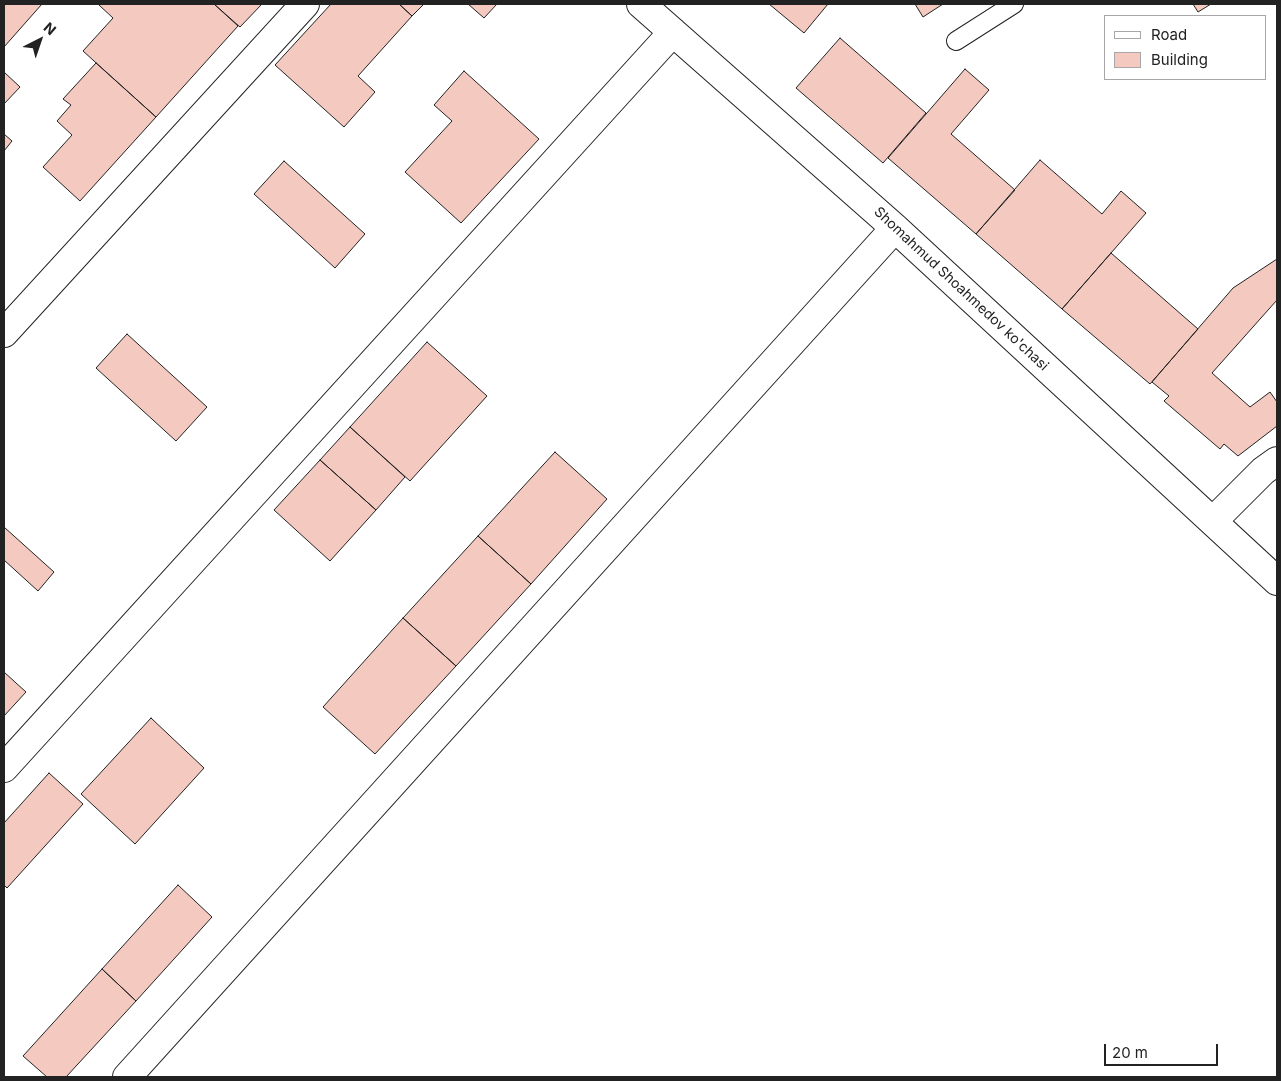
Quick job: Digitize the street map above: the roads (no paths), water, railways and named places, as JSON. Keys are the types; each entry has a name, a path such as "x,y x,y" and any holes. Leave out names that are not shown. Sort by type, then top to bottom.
{"street":[{"path":"4,333 305,4"},
{"name":"Shomahmud Shoahmedov ko'chasi","path":"641,4 895,228 1277,581"},
{"path":"4,768 673,32"},
{"path":"126,1077 895,228"},
{"path":"1213,521 1263,471 1277,461"}],"lane":[{"path":"956,41 1014,4"}]}
